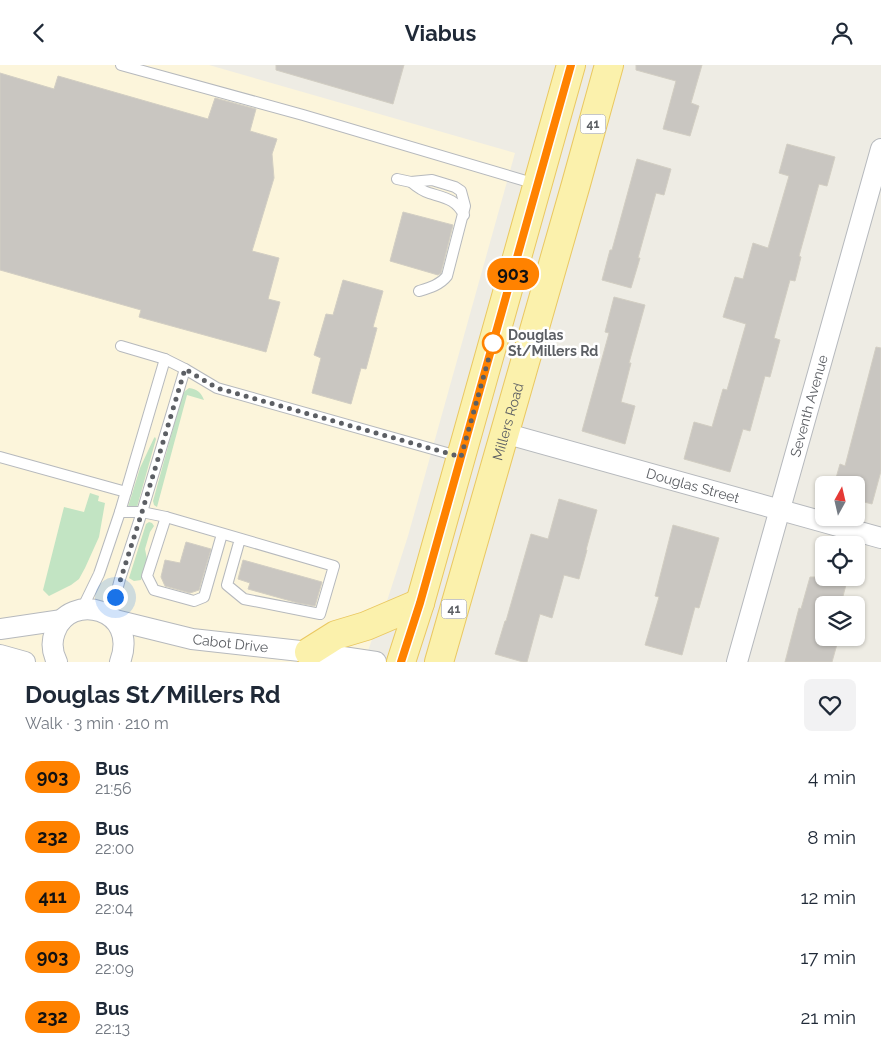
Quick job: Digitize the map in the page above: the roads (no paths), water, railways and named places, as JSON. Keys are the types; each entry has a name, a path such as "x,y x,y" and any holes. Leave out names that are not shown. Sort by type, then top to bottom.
{"main road":[{"name":"41","path":"402,662 571,65"},
{"name":"Millers Road","path":"439,662 609,65"},
{"path":"309,652 336,635 366,626 420,603"}],"street":[{"name":"Seventh Avenue","path":"737,662 881,149"},
{"name":"Douglas Street","path":"504,433 881,538"},
{"name":"Cabot Drive","path":"82,609 101,611 112,618 192,639 309,652 376,662"},
{"path":"57,662 52,648 56,628 71,613 82,609"},
{"path":"112,618 121,630 124,641 124,652 120,662"},
{"path":"0,629 62,620"},
{"path":"0,655 25,662"}],"lane":[{"path":"122,65 303,115 538,184"},
{"path":"398,179 411,182 432,180 455,187 461,191 464,198 464,215 447,276 437,285 419,291"},
{"path":"121,345 165,359 217,388 461,457"},
{"path":"82,609 99,574 120,512 165,359"},
{"path":"112,618 120,579 185,369"},
{"path":"0,457 126,492"},
{"path":"120,512 142,512 166,517 334,566 320,614 244,599 227,585 240,539"},
{"path":"166,517 147,575 154,590 194,601 204,597 222,534"}],"place":[{"name":"Douglas St/Millers Rd","path":"493,343"}]}
